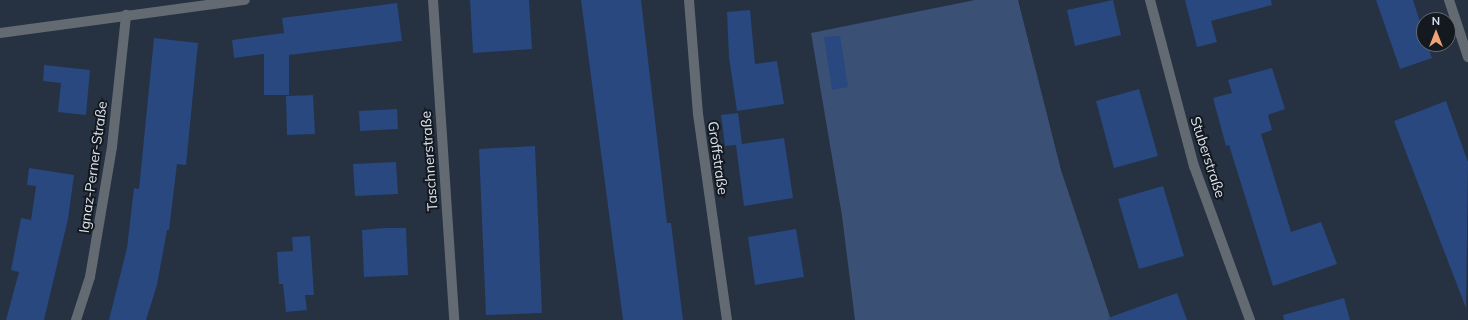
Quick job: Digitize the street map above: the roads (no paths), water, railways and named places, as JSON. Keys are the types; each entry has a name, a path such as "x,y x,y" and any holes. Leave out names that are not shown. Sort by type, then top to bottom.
{"street":[{"path":"0,32 245,0"},
{"name":"Taschnerstraße","path":"433,0 454,320"},
{"name":"Groffstraße","path":"689,0 698,114 727,320"},
{"name":"Stuberstraße","path":"1150,0 1194,166 1250,320"},
{"path":"1448,0 1468,57"},
{"name":"Ignaz-Perner-Straße","path":"76,320 90,277 112,148 126,15"}]}
